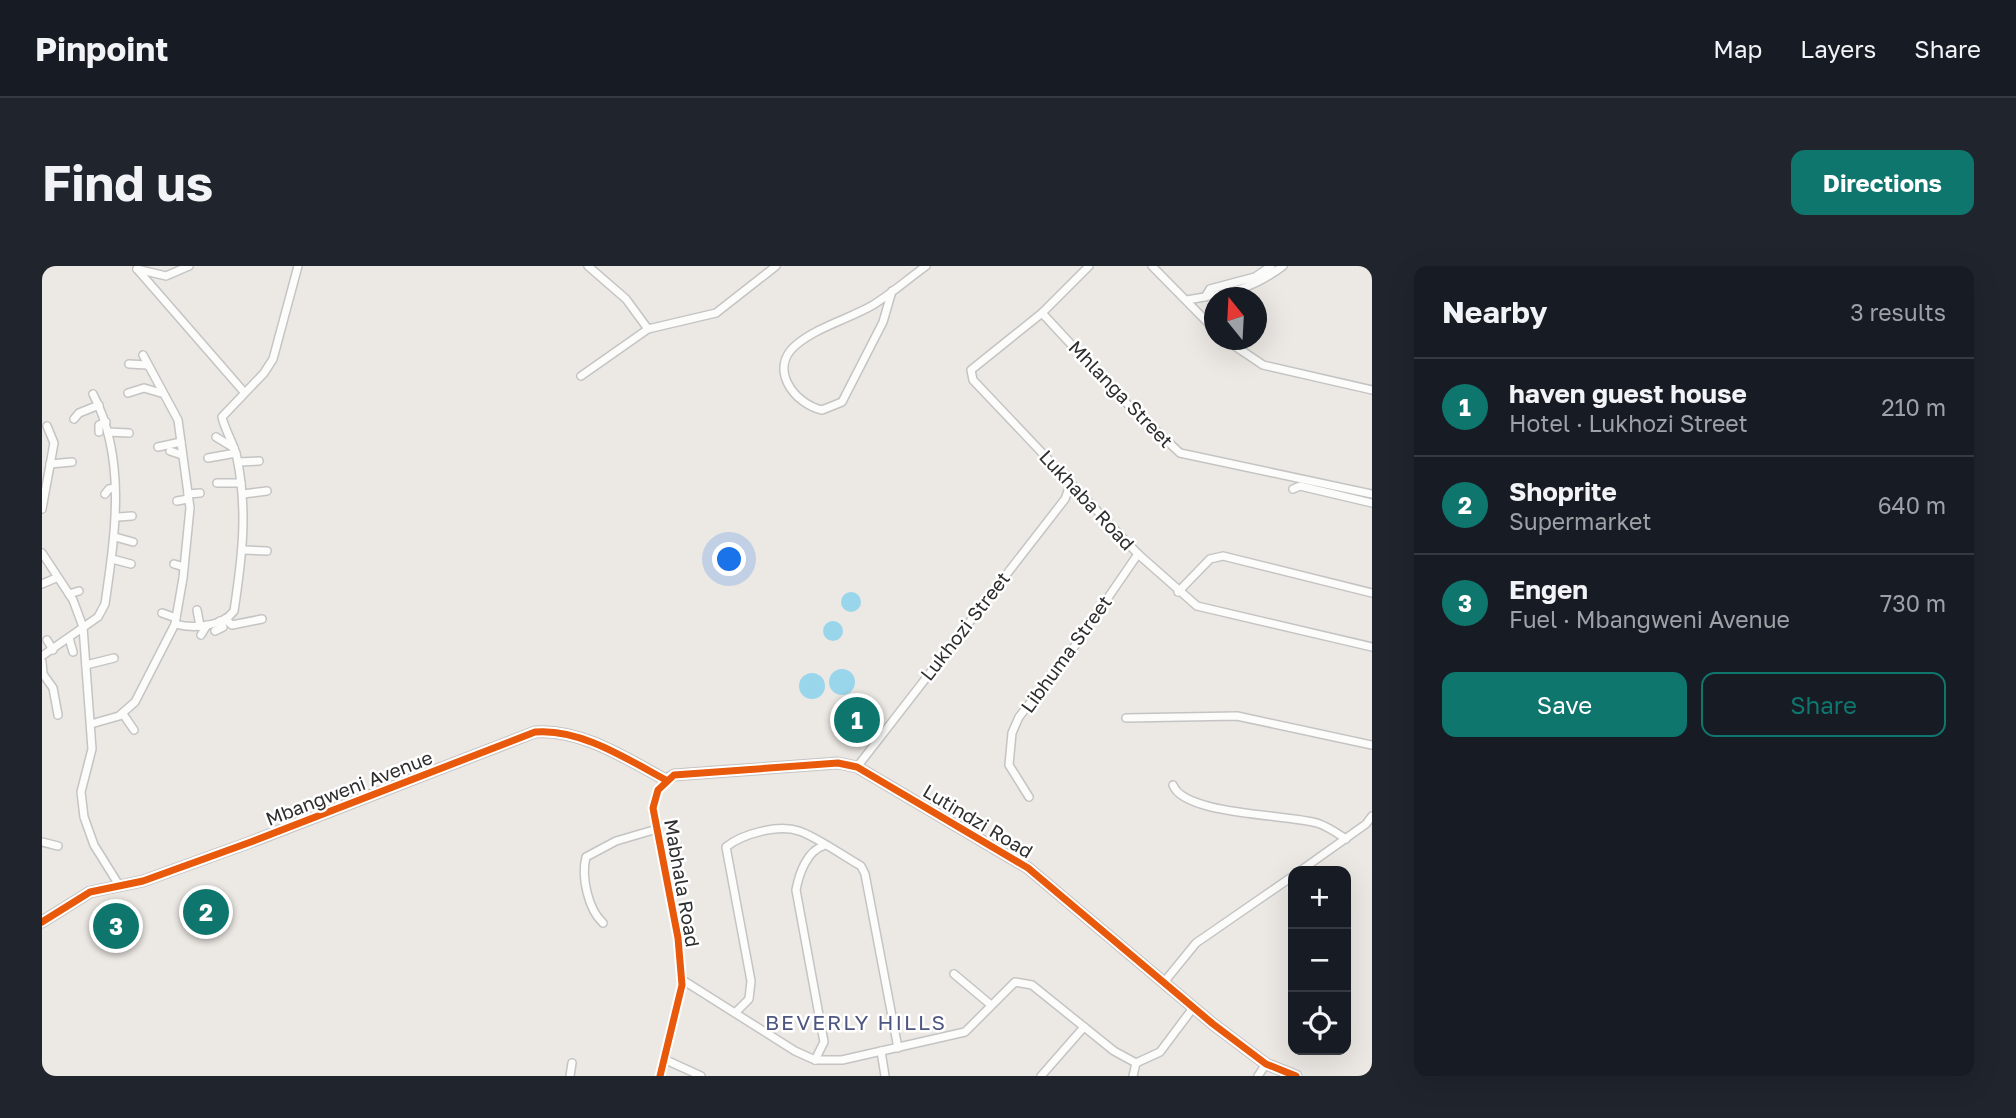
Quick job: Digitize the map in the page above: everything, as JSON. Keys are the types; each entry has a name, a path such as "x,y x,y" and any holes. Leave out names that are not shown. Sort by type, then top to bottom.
{"street":[{"path":"189,266 166,276 136,269 244,392"},
{"path":"162,613 188,627 203,628 222,620 234,611 244,550 243,494 235,450 222,417 264,373 273,359 298,266"},
{"path":"588,266 626,299 648,329"},
{"path":"581,376 648,329 716,313 776,266"},
{"path":"892,291 883,322 842,402 822,410 799,398 784,375 795,346 892,291 926,266"},
{"name":"Lukhaba Road","path":"1089,266 1042,313 970,375 1138,554 1197,606 1372,647"},
{"path":"1152,266 1204,318"},
{"path":"1218,287 1255,277 1271,266"},
{"path":"1251,287 1261,283 1283,266"},
{"path":"1187,300 1204,297"},
{"name":"Mhlanga Street","path":"1042,313 1120,397 1180,453 1372,494"},
{"path":"1241,350 1263,365 1372,390"},
{"path":"91,724 123,714 135,702 176,621 177,589 184,567 190,520 181,442 175,412 161,393 143,355"},
{"path":"129,364 147,365"},
{"path":"128,393 144,388 161,393"},
{"path":"42,656 103,610 118,517 106,422 93,394"},
{"path":"74,419 79,413 99,405"},
{"path":"99,432 99,425 106,422"},
{"path":"42,509 54,443 47,426"},
{"path":"108,432 129,433"},
{"path":"216,437 235,450"},
{"path":"158,447 181,442"},
{"path":"208,458 235,450"},
{"path":"170,451 182,455"},
{"path":"238,462 259,461"},
{"path":"50,464 72,462"},
{"path":"217,483 242,483"},
{"name":"Lukhozi Street","path":"857,767 1065,499 1071,483"},
{"path":"1293,489 1300,486 1372,503"},
{"path":"105,494 115,488"},
{"path":"177,489 200,493"},
{"path":"243,494 267,491"},
{"path":"177,501 188,493"},
{"path":"118,517 132,516"},
{"path":"115,537 133,542"},
{"path":"244,550 267,551"},
{"name":"Libhuma Street","path":"1029,797 1009,765 1015,725 1138,554"},
{"path":"42,555 69,594 83,626 91,724 90,761 81,792 84,817 94,845 119,885"},
{"path":"1178,592 1210,559 1223,556 1372,593"},
{"path":"111,562 131,566"},
{"path":"174,564 184,567"},
{"path":"42,584 56,578"},
{"path":"54,591 63,587"},
{"path":"69,594 79,591"},
{"path":"197,610 203,628"},
{"path":"222,620 232,625 261,619"},
{"path":"215,631 223,627 222,620"},
{"path":"69,638 73,653"},
{"path":"47,640 53,650"},
{"path":"86,665 114,658"},
{"path":"42,663 43,674 54,688 58,715"},
{"path":"123,714 134,730"},
{"path":"1126,718 1237,716 1372,745"},
{"name":"Mbangweni Avenue","path":"42,922 90,892 143,881 535,732 556,730 580,738 666,780"},
{"name":"Lutindzi Road","path":"666,780 674,775 838,763 857,767 1028,868 1165,981 1193,1008 1266,1064 1296,1076"},
{"name":"Mabhala Road","path":"660,1076 666,1060 681,979 678,938 653,808 658,790 666,780"},
{"path":"1173,785 1180,797 1188,801 1222,810 1250,811 1319,824 1346,839"},
{"path":"1307,866 1346,839 1372,816"},
{"path":"603,923 595,916 591,904 584,866 586,857 616,841 657,829"},
{"path":"736,1012 749,999 751,982 726,848 746,836 780,829 797,830 861,866 865,874 898,1048"},
{"path":"42,842 58,846"},
{"path":"815,1060 824,1042 796,890 801,872 812,852 823,846"},
{"path":"1165,981 1196,943 1288,879"},
{"path":"954,974 991,1005"},
{"path":"681,979 795,1051 815,1060 842,1059 965,1032 1015,982 1031,985 1114,1051 1136,1063"},
{"path":"1136,1063 1160,1052 1193,1008"},
{"path":"1041,1076 1084,1027"},
{"path":"881,1051 885,1076"},
{"path":"666,1060 701,1076"},
{"path":"570,1076 572,1063"},
{"path":"1133,1076 1136,1063"},
{"path":"1258,1076 1266,1064"}],"water":[{"path":"851,592 858,595 861,602 858,609 851,612 844,609 841,602 844,595"},
{"path":"833,621 840,624 843,631 840,638 833,641 826,638 823,631 826,624"},
{"path":"842,669 851,673 855,682 851,691 842,695 833,691 829,682 833,673"},
{"path":"812,673 821,677 825,686 821,695 812,699 803,695 799,686 803,677"}],"cycle path":[{"path":"42,922 90,892 143,881 535,732 552,732 586,740 666,780"},
{"path":"660,1076 682,985 678,938 653,808 658,790 674,775 838,763 857,767 1028,868 1213,1024 1266,1064 1296,1076"}],"place":[{"name":"haven guest house","path":"857,720"},
{"name":"Shoprite","path":"206,912"},
{"name":"Engen","path":"116,926"}],"district":[{"name":"BEVERLY HILLS","path":"856,1023"}]}
